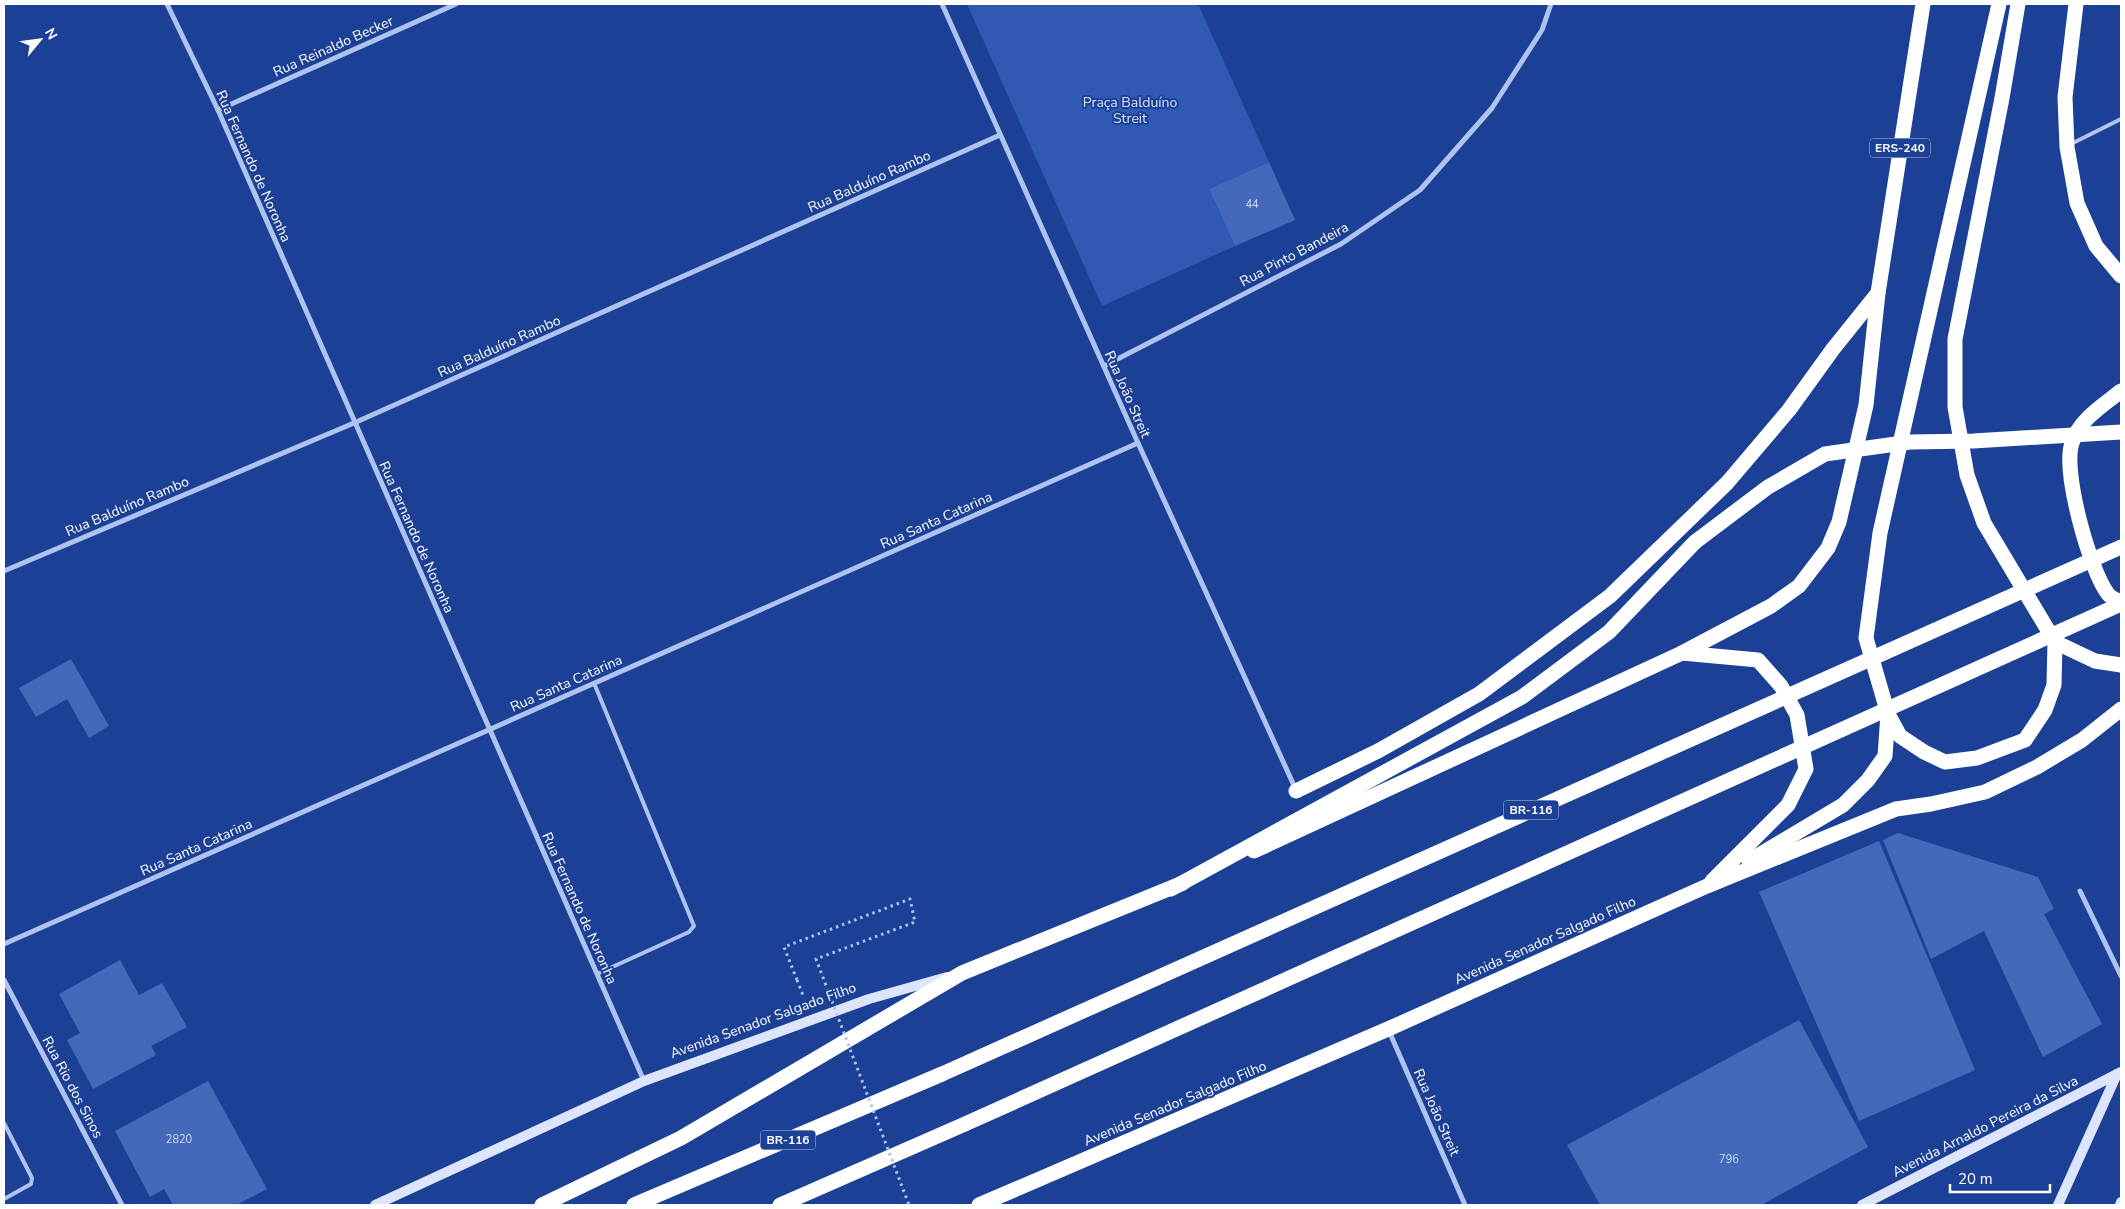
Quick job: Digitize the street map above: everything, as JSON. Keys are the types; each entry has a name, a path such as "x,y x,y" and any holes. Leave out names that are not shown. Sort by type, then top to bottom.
{"highway":[{"name":"ERS-240","path":"1878,293 1923,4"},
{"path":"1999,4 1880,532 1866,638 1888,714 1900,736 1924,752 1945,762 1977,758 2025,740 2044,710 2054,685 2055,642 1984,523 1967,475 1955,407 1955,338 2002,98 2018,4"},
{"path":"2077,5 2065,97 2067,146 2077,203 2096,246 2121,276"},
{"path":"1171,889 1682,653 1771,606 1799,586 1828,548 1839,522 1866,405 1878,293"},
{"path":"1296,791 1378,752 1479,694 1610,596 1727,483 1789,410 1833,349 1878,293"},
{"path":"2121,390 2083,424 2071,444 2071,484 2080,526 2109,595 2121,603"},
{"path":"1171,889 1522,697 1609,632 1695,542 1768,487 1826,454 1910,442 1973,442 2121,432"},
{"name":"BR-116","path":"634,1205 942,1074 2121,547"},
{"path":"780,1205 965,1124 2121,603"},
{"path":"2055,642 2095,660 2121,664"},
{"path":"1682,653 1758,660 1781,686 1797,715 1806,769 1788,805 1707,886"},
{"name":"Avenida Senador Salgado Filho","path":"979,1205 1388,1028 1707,886 1896,809 1931,804 1985,792 2038,767 2082,740 2121,709"},
{"path":"1707,886 1843,805 1868,780 1885,756 1888,714"},
{"name":"Avenida Senador Salgado Filho","path":"962,973 1171,889"},
{"path":"542,1205 681,1138 962,973"}],"main road":[{"name":"Avenida Senador Salgado Filho","path":"375,1205 644,1081 869,999 962,973"},
{"name":"Avenida Arnaldo Pereira da Silva","path":"1862,1205 2119,1073"},
{"path":"2058,1205 2119,1073"}],"street":[{"name":"Rua Fernando de Noronha","path":"167,4 218,110 644,1081"},
{"name":"Rua Reinaldo Becker","path":"218,110 456,4"},
{"name":"Rua João Streit","path":"942,4 1296,791"},
{"name":"Rua Pinto Bandeira","path":"1104,366 1341,244 1420,190 1492,108 1542,30 1551,4"},
{"name":"Rua Balduíno Rambo","path":"4,571 354,423 1000,135"},
{"name":"Rua Santa Catarina","path":"4,944 1138,443"},
{"path":"2080,891 2121,976"},
{"name":"Rua Rio dos Sinos","path":"4,980 122,1205"},
{"name":"Rua João Streit","path":"1388,1028 1465,1205"}],"lane":[{"path":"2067,146 2121,119"},
{"path":"594,683 694,926 689,932 597,974"},
{"path":"4,1123 32,1178 31,1184 4,1199"}],"path":[{"path":"797,980 784,946 910,899 915,922 816,959 910,1205"}],"green space":[{"name":"Praça Balduíno Streit","path":"967,4 1198,4 1269,162 1209,189 1235,246 1102,306"}],"building":[{"path":"1269,162 1295,220 1235,246 1209,189"},
{"path":"71,659 109,726 89,738 67,699 36,717 19,688"},
{"path":"1898,833 2038,877 2054,909 2044,914 2102,1024 2043,1057 1984,931 1931,959 1883,840"},
{"path":"1879,841 1975,1070 1859,1121 1759,892"},
{"path":"120,960 139,995 162,983 187,1027 151,1046 156,1055 93,1089 67,1040 80,1033 59,994"},
{"path":"1799,1020 1868,1147 1761,1205 1600,1205 1567,1145"},
{"path":"208,1081 267,1189 236,1205 173,1205 164,1189 150,1197 115,1131"}]}
